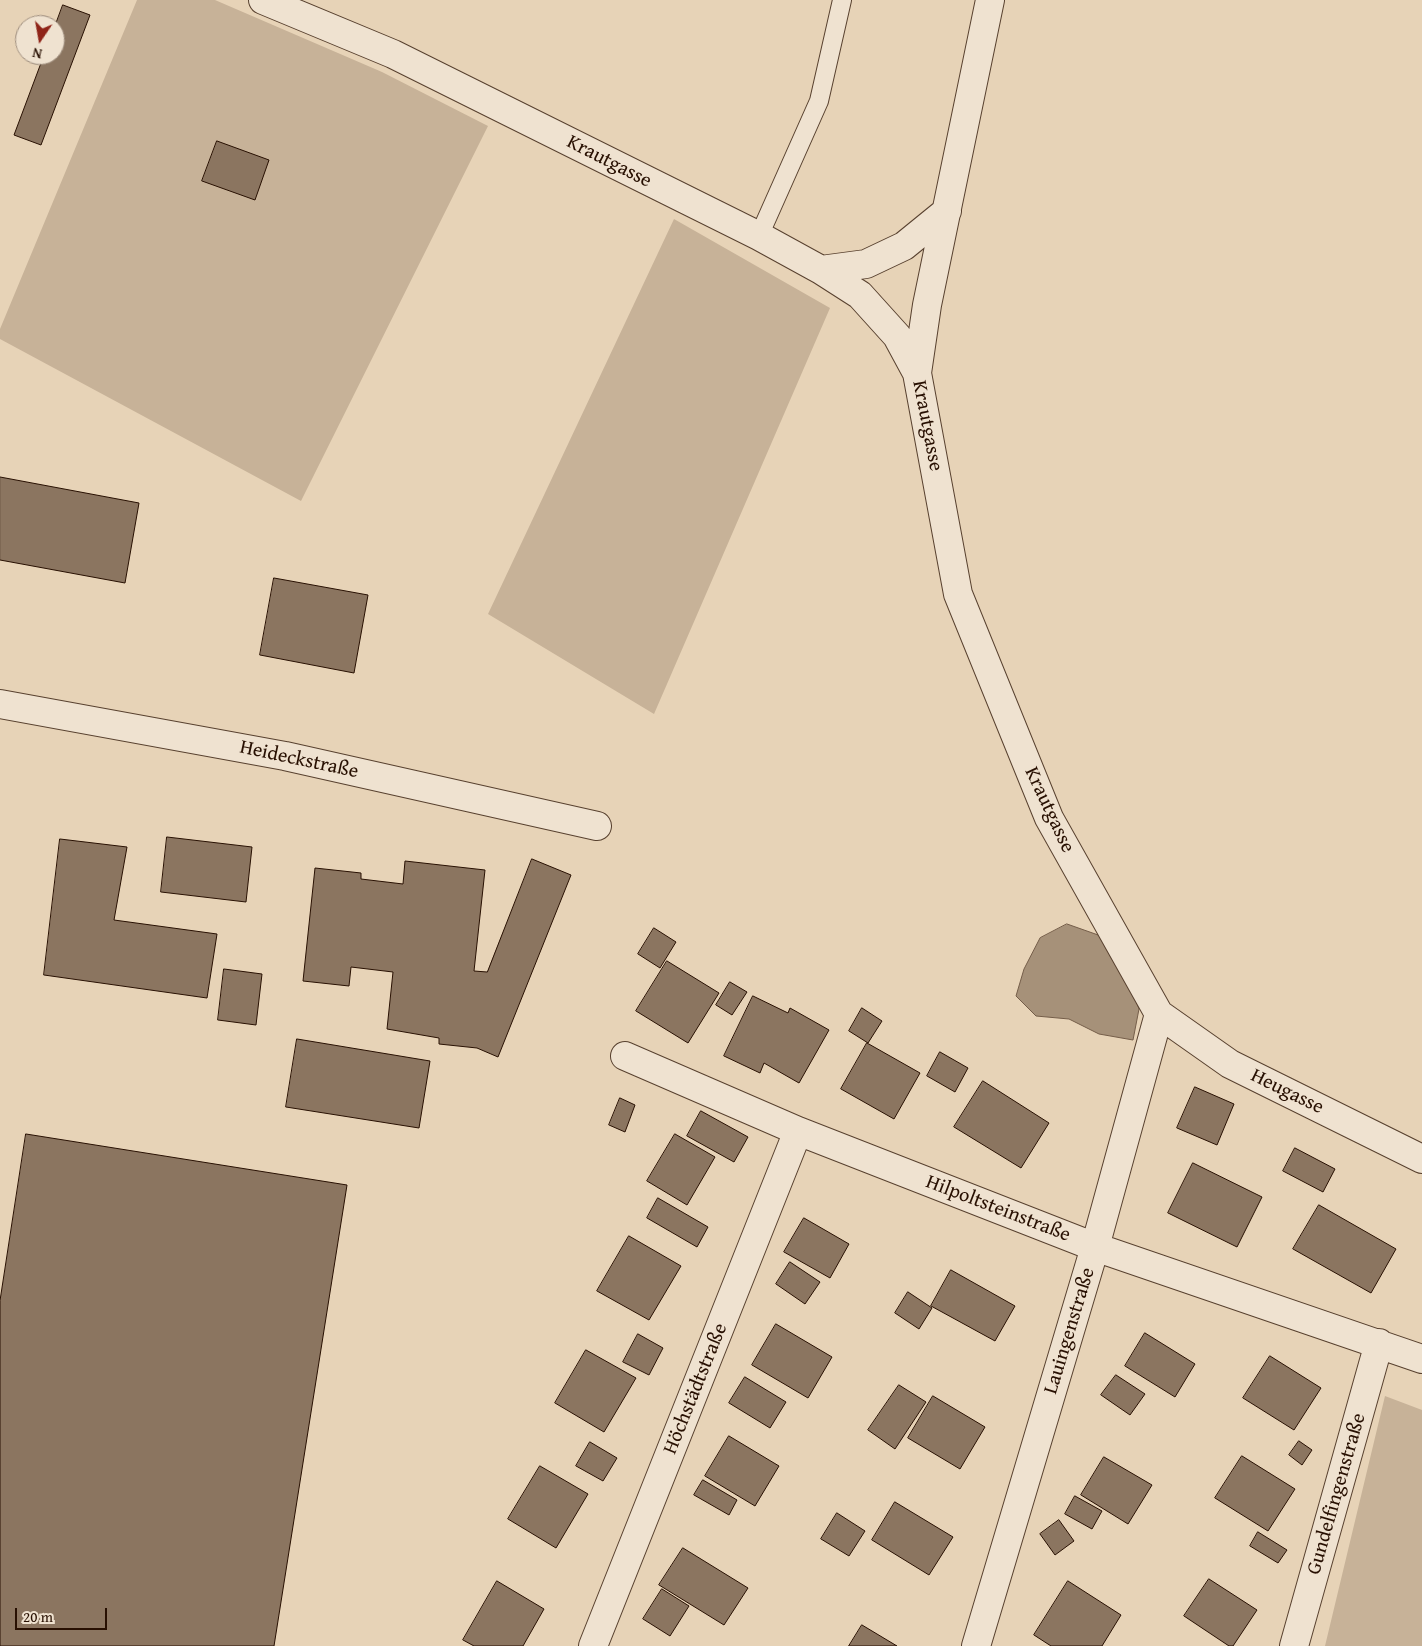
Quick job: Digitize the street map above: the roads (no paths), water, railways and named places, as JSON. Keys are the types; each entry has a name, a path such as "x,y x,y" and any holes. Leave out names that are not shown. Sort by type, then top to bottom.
{"street":[{"name":"Krautgasse","path":"263,0 393,54 759,236 822,270 860,294 897,336 917,373 958,594 1049,818 1159,1014"},
{"path":"917,373 927,305 990,0"},
{"path":"822,270 866,264 904,246 947,211"},
{"name":"Heideckstraße","path":"0,704 285,756 596,826"},
{"name":"Heugasse","path":"1159,1014 1230,1064 1422,1159"},
{"name":"Lauingenstraße","path":"976,1646 1095,1247 1159,1014"},
{"name":"Hilpoltsteinstraße","path":"625,1056 798,1131 1095,1247 1422,1359"},
{"name":"Höchstädtstraße","path":"593,1646 798,1131"},
{"name":"Gundelfingenstraße","path":"1294,1646 1379,1343"}],"lane":[{"path":"759,236 819,102 842,0"}]}
